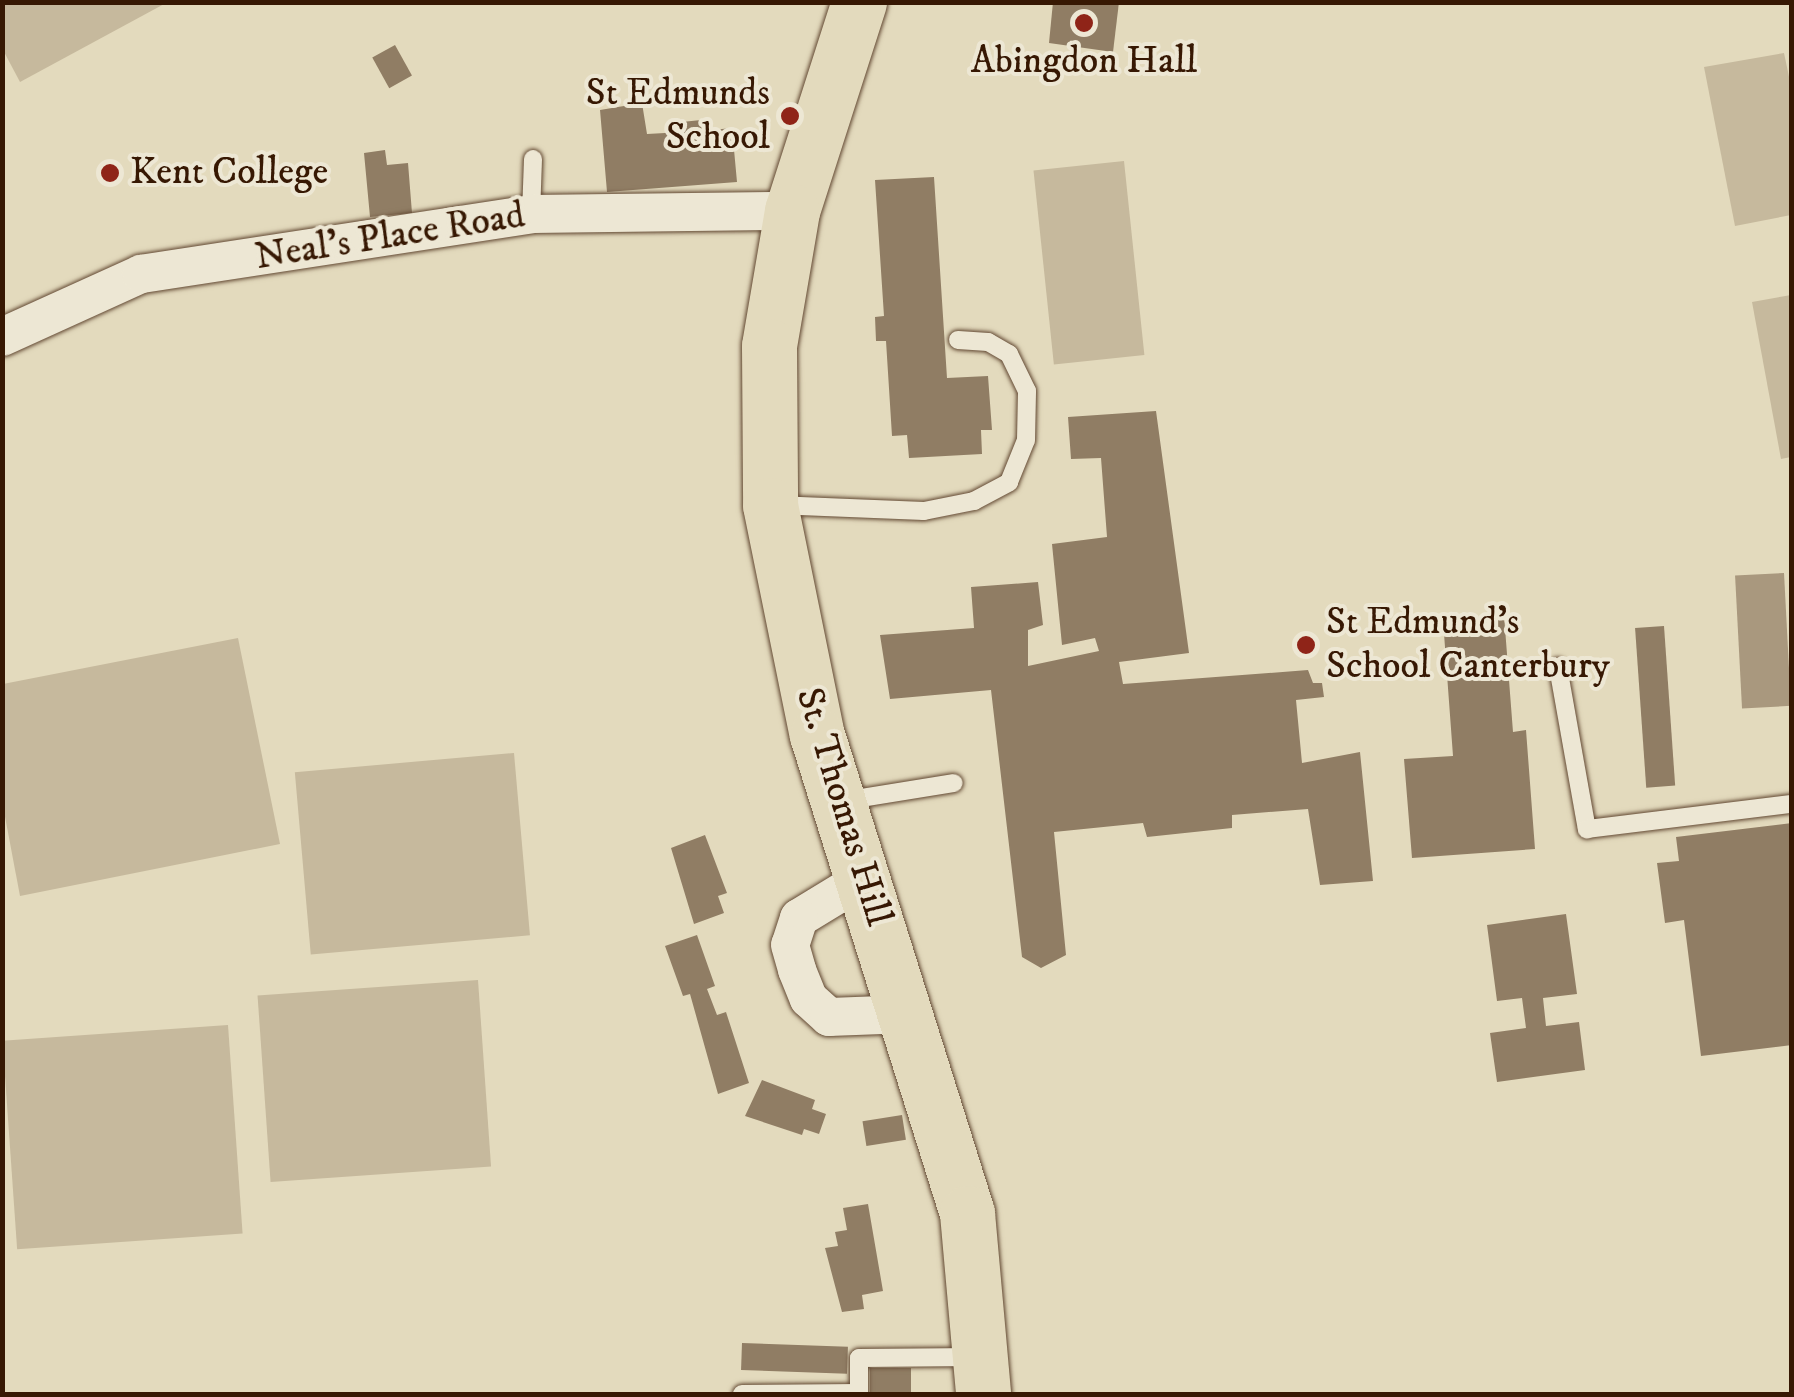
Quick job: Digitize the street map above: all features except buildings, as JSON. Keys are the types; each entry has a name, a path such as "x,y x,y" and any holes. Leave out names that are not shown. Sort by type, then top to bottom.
{"main road":[{"name":"St. Thomas Hill","path":"859,2 792,211 769,346 770,505 816,736 909,1014 966,1213 982,1376"}],"street":[{"name":"Neal's Place Road","path":"2,336 141,274 532,214 792,211"},
{"path":"863,879 799,918 790,945 797,970 809,999 829,1017 909,1014"}],"lane":[{"path":"532,214 534,158"},
{"path":"770,505 924,510 974,501 1009,482 1026,440 1026,392 1009,354 988,342 958,340"},
{"path":"1558,666 1587,828 1792,804"},
{"path":"838,802 954,783"},
{"path":"742,1394 859,1392 859,1358 982,1376"}],"shaded area":[{"path":"2,3 166,3 20,82 3,50"},
{"path":"1784,53 1792,91 1791,215 1735,226 1704,67"},
{"path":"1124,161 1144,355 1054,364 1033,171"},
{"path":"1791,295 1791,457 1781,459 1752,302"},
{"path":"1784,573 1791,706 1742,708 1735,576"},
{"path":"238,638 280,844 20,896 3,806 3,684"},
{"path":"514,753 530,935 311,954 295,772"},
{"path":"478,980 491,1167 271,1182 258,995"},
{"path":"228,1025 243,1233 17,1249 3,1041"}],"place":[{"name":"Abingdon Hall","path":"1084,23"},
{"name":"St Edmunds School","path":"790,116"},
{"name":"Kent College","path":"110,173"},
{"name":"St Edmund's School Canterbury","path":"1306,645"}]}
